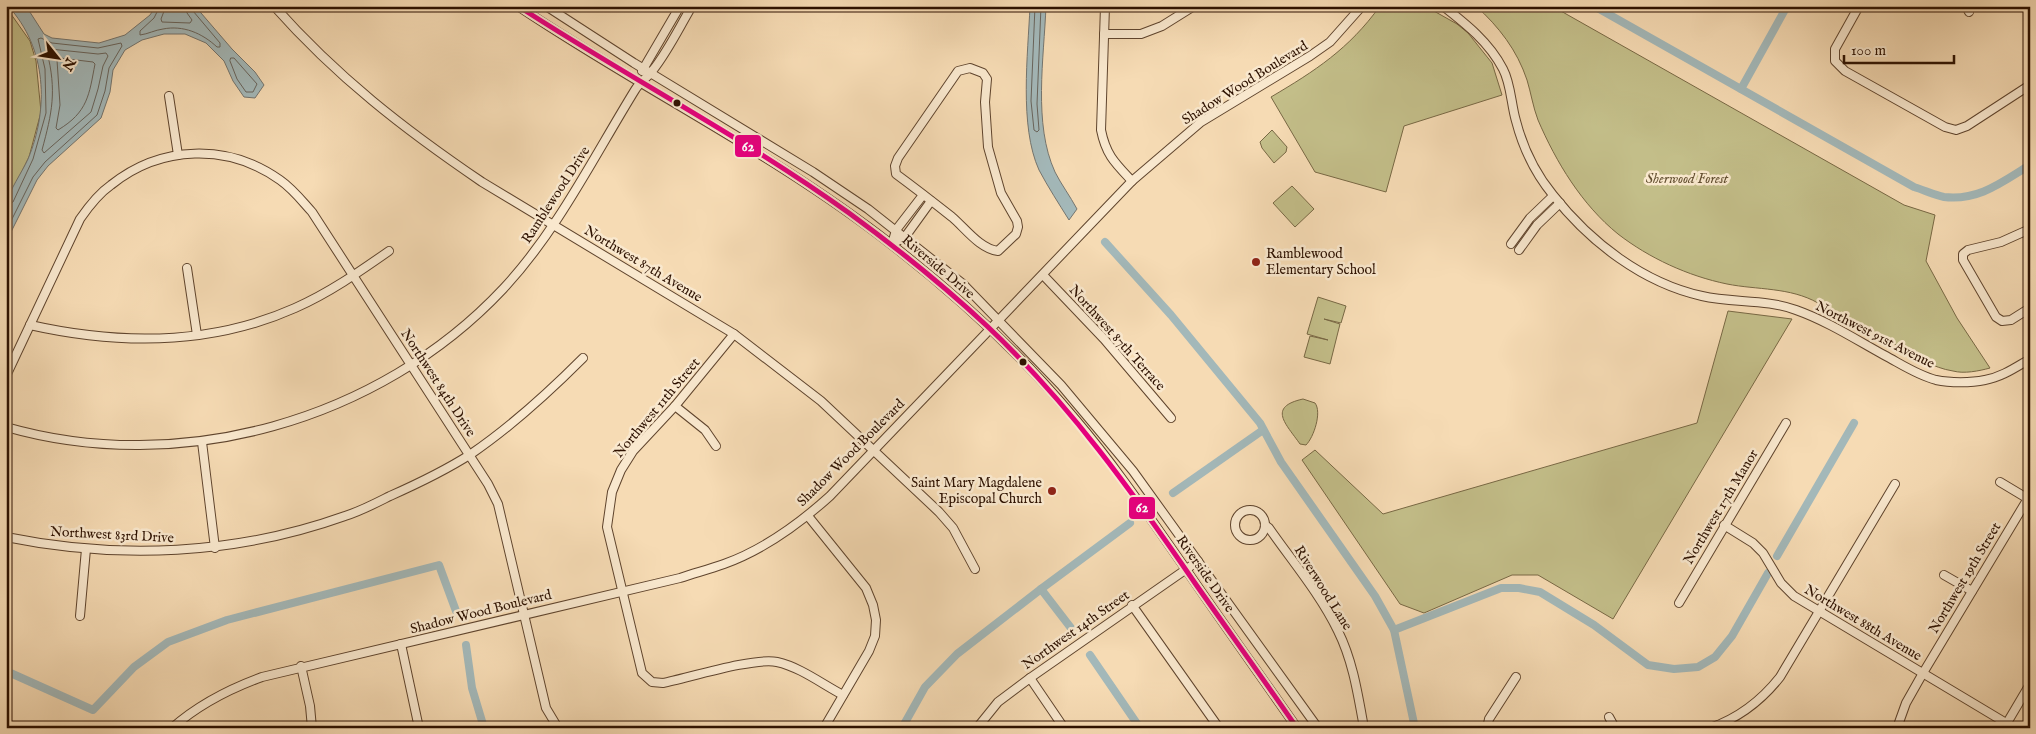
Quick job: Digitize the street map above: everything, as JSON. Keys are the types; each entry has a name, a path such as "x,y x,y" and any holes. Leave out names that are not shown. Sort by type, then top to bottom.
{"street":[{"name":"Northwest 87th Avenue","path":"274,6 331,66 387,115 482,182 734,334 821,401 939,512 953,528 975,569"},
{"name":"Riverside Drive","path":"518,6 640,83 833,200 892,244 942,285 990,329 1082,426 1123,479 1297,728"},
{"name":"Riverside Drive","path":"546,6 642,68 813,172 896,230 963,284 1092,420 1144,485 1318,728"},
{"name":"Ramblewood Drive","path":"640,83 642,68 680,6"},
{"name":"Ramblewood Drive","path":"6,428 31,434 98,444 147,445 202,442 262,430 307,416 358,395 411,365 471,320 503,289 554,225 640,83 651,73 692,6"},
{"path":"1105,6 1101,130 1104,146 1111,159 1132,181"},
{"path":"1104,34 1141,34 1162,26 1194,6"},
{"name":"Shadow Wood Boulevard","path":"172,728 207,702 234,688 262,677 301,666 680,578 725,564 767,544 808,516 830,496 1132,181 1201,122 1330,42 1350,22 1362,6"},
{"name":"Northwest 91st Avenue","path":"1443,6 1469,26 1487,44 1503,70 1515,120 1525,150 1538,175 1553,196 1596,240 1618,259 1670,286 1701,296 1794,309 1828,323 1912,371 1936,380 1963,382 1985,380 2008,372 2030,359"},
{"path":"1860,6 1835,49 1835,61 1845,71 1945,127 1956,130 1967,126 2030,85"},
{"path":"963,69 977,70 983,73 987,79 985,102 988,147 1001,193 1017,220 1016,234 998,251 992,250 923,195 896,174 895,166 898,158 958,71 963,69"},
{"path":"169,96 178,155"},
{"name":"Northwest 84th Drive","path":"6,376 80,219 94,200 110,185 130,172 151,162 178,155 206,153 225,155 263,170 281,181 312,212 488,484 498,504 546,708 558,728"},
{"path":"892,244 896,230 923,195"},
{"path":"1511,244 1530,218 1553,196"},
{"path":"892,244 905,237 931,201"},
{"path":"1519,250 1537,225 1560,203"},
{"path":"2030,229 2000,242 1968,250 1963,254 1963,260 1996,317 2002,321 2011,320 2030,308"},
{"path":"30,326 63,333 121,340 172,338 229,329 294,308 354,276 389,251"},
{"path":"187,268 197,335"},
{"name":"Northwest 87th Terrace","path":"1043,275 1104,339 1171,418"},
{"name":"Northwest 11th Street","path":"734,334 675,406 633,451 621,470 612,492 608,527 642,673 652,682 663,684 759,661 776,661 791,666 843,695"},
{"name":"Northwest 83rd Drive","path":"6,537 43,545 86,549 176,551 215,548 270,538 346,516 413,486 470,454 532,406 583,358"},
{"path":"675,406 705,430 716,446"},
{"name":"Northwest 17th Manor","path":"1679,604 1786,422"},
{"path":"202,442 215,548"},
{"path":"2000,482 2029,498"},
{"path":"1710,728 1726,722 1746,710 1766,695 1780,677 1895,484"},
{"name":"Northwest 19th Street","path":"1897,728 1906,703 1923,673 2029,498"},
{"name":"Riverwood Lane","path":"1265,525 1258,538 1249,540 1244,539 1237,533 1235,523 1240,514 1249,510 1254,510 1262,516 1265,525 1310,587 1338,631 1351,666 1364,728"},
{"path":"808,516 866,588 873,605 876,620 875,636 869,651 824,728"},
{"name":"Northwest 88th Avenue","path":"1724,526 1758,548 1781,583 1794,596 1923,673 2005,725"},
{"path":"80,616 86,549"},
{"name":"Northwest 14th Street","path":"976,728 998,702 1132,605 1198,561"},
{"path":"1944,575 1972,591"},
{"path":"1132,605 1219,728"},
{"path":"401,644 419,728"},
{"path":"301,666 310,706 312,728"},
{"path":"1487,728 1489,719 1516,677"},
{"path":"1030,678 1064,728"},
{"path":"2005,725 2030,684"},
{"path":"1609,717 1615,728"}],"green space":[{"path":"1380,6 1425,6 1457,24 1468,33 1492,63 1502,95 1404,126 1386,192 1315,172 1271,97 1330,58 1356,35"},
{"name":"Sherwood Forest","path":"1476,6 1552,6 1904,205 1935,215 1926,261 1957,318 1990,368 1957,372 1938,367 1807,298 1785,292 1712,281 1670,265 1630,243 1593,210 1571,182 1538,120 1527,80 1513,49 1500,31"},
{"path":"6,7 30,41 36,61 41,112 29,157 6,204"},
{"path":"1272,130 1287,147 1286,152 1274,163 1262,148 1260,142"},
{"path":"1292,186 1314,209 1295,227 1273,203"},
{"path":"1318,297 1346,306 1341,323 1324,319 1340,324 1330,364 1304,357 1310,336 1328,340 1307,334"},
{"path":"1728,311 1792,319 1613,619 1538,575 1512,575 1424,613 1400,604 1302,460 1315,450 1383,514 1697,423"},
{"path":"1303,399 1315,403 1318,412 1314,431 1306,445 1300,444 1285,423 1283,417 1285,407 1292,402"}],"water":[{"path":"8,6 26,6 44,34 52,38 99,43 125,35 150,15 156,6 195,6 232,49 255,72 264,85 255,98 244,97 233,81 224,61 206,43 185,34 164,34 142,40 125,50 113,70 110,92 101,118 48,166 37,180 6,242 6,204 35,140 41,100 37,60 31,41 21,23"},
{"path":"1030,6 1046,6 1042,69 1044,133 1048,153 1055,172 1077,209 1069,220 1039,170 1029,133 1026,90"}],"waterway":[{"path":"1594,6 1914,187 1944,197 1968,196 1990,189 2030,165"},
{"path":"1741,89 1787,6"},
{"path":"1105,242 1171,315 1260,423 1281,462 1375,596 1394,630 1415,728"},
{"path":"1777,556 1854,423"},
{"path":"1173,493 1263,430"},
{"path":"902,728 925,687 957,654 1130,523"},
{"path":"6,671 93,710 134,667 168,642 227,620 439,565 456,611"},
{"path":"1394,630 1501,588 1519,588 1540,592 1594,625 1648,665 1674,669 1698,667 1715,657 1732,636 1768,573"},
{"path":"1041,589 1071,628"},
{"path":"466,645 472,688 484,728"},
{"path":"1090,655 1140,728"}],"transit line":[{"name":"62","path":"518,6 809,185 902,253 987,326 1046,386 1099,450 1149,517 1297,728"}],"place":[{"name":"Ramblewood Elementary School","path":"1256,262"},
{"name":"Saint Mary Magdalene Episcopal Church","path":"1052,491"}]}
